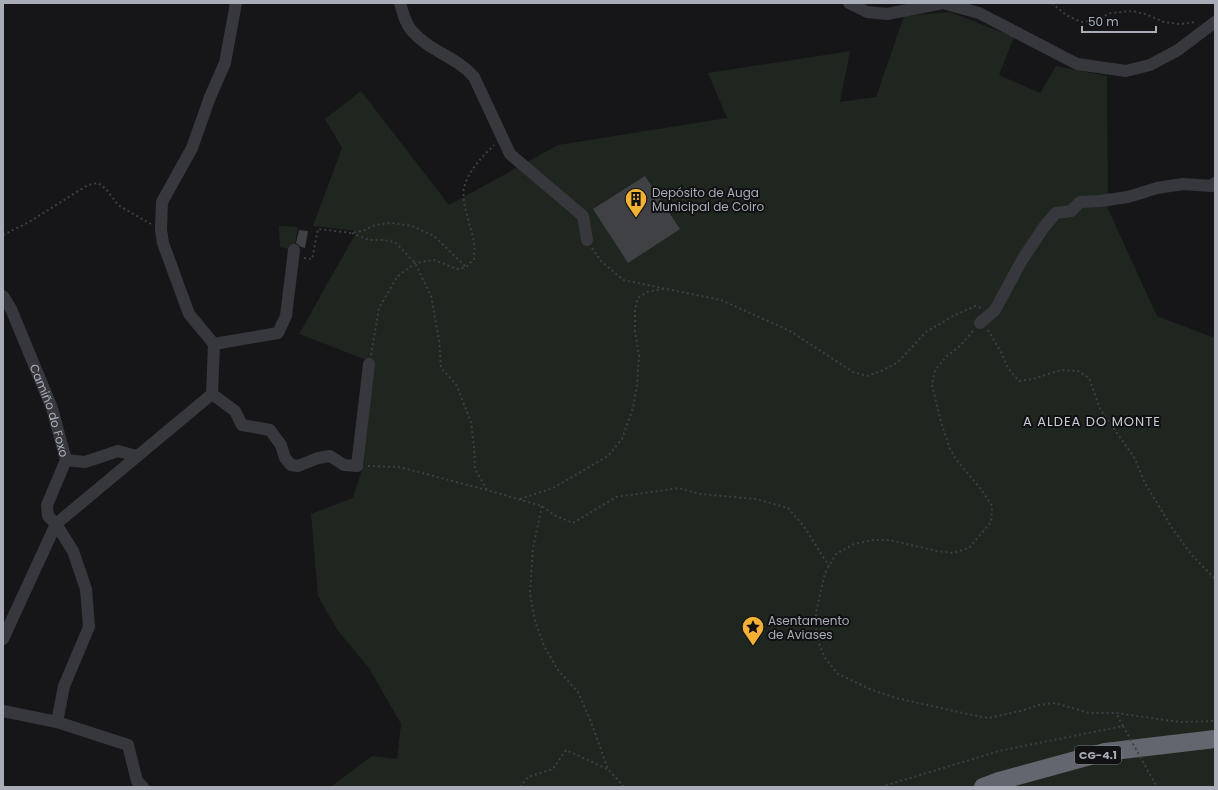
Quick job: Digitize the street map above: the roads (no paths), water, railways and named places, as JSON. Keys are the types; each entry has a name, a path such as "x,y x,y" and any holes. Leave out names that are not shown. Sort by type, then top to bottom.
{"highway":[{"name":"CG-4.1","path":"984,787 999,781 1105,752 1215,739"}],"street":[{"path":"3,639 56,524 212,394 214,344 189,314 163,243 161,230 162,202 192,148 210,97 225,63 236,3"},
{"path":"400,3 406,21 412,31 424,41 466,68 474,77 510,154 583,216 587,240"},
{"path":"849,3 867,12 887,14 943,3 979,13 1077,64 1126,71 1150,65 1178,50 1215,22"},
{"path":"980,323 995,310 1022,260 1044,227 1056,213 1071,211 1080,202 1128,197 1157,188 1183,184 1212,186 1215,183"},
{"path":"214,344 278,333 286,316 293,253"},
{"name":"Camiño do Foxo","path":"3,296 11,309 52,408 66,460 47,505 48,516 56,524 73,551 86,589 89,627 64,686 57,722"},
{"path":"212,394 235,411 242,425 270,430 281,445 285,458 291,465 298,466 318,458 330,456 344,465 357,466 369,364"},
{"path":"66,460 85,462 118,452 137,456"},
{"path":"3,711 57,722 128,745 137,781 143,787"}],"place":[{"name":"Depósito de Auga Municipal de Coiro","path":"636,218"},
{"name":"Asentamento de Aviases","path":"753,646"}],"district":[{"name":"A ALDEA DO MONTE","path":"1092,421"}]}
